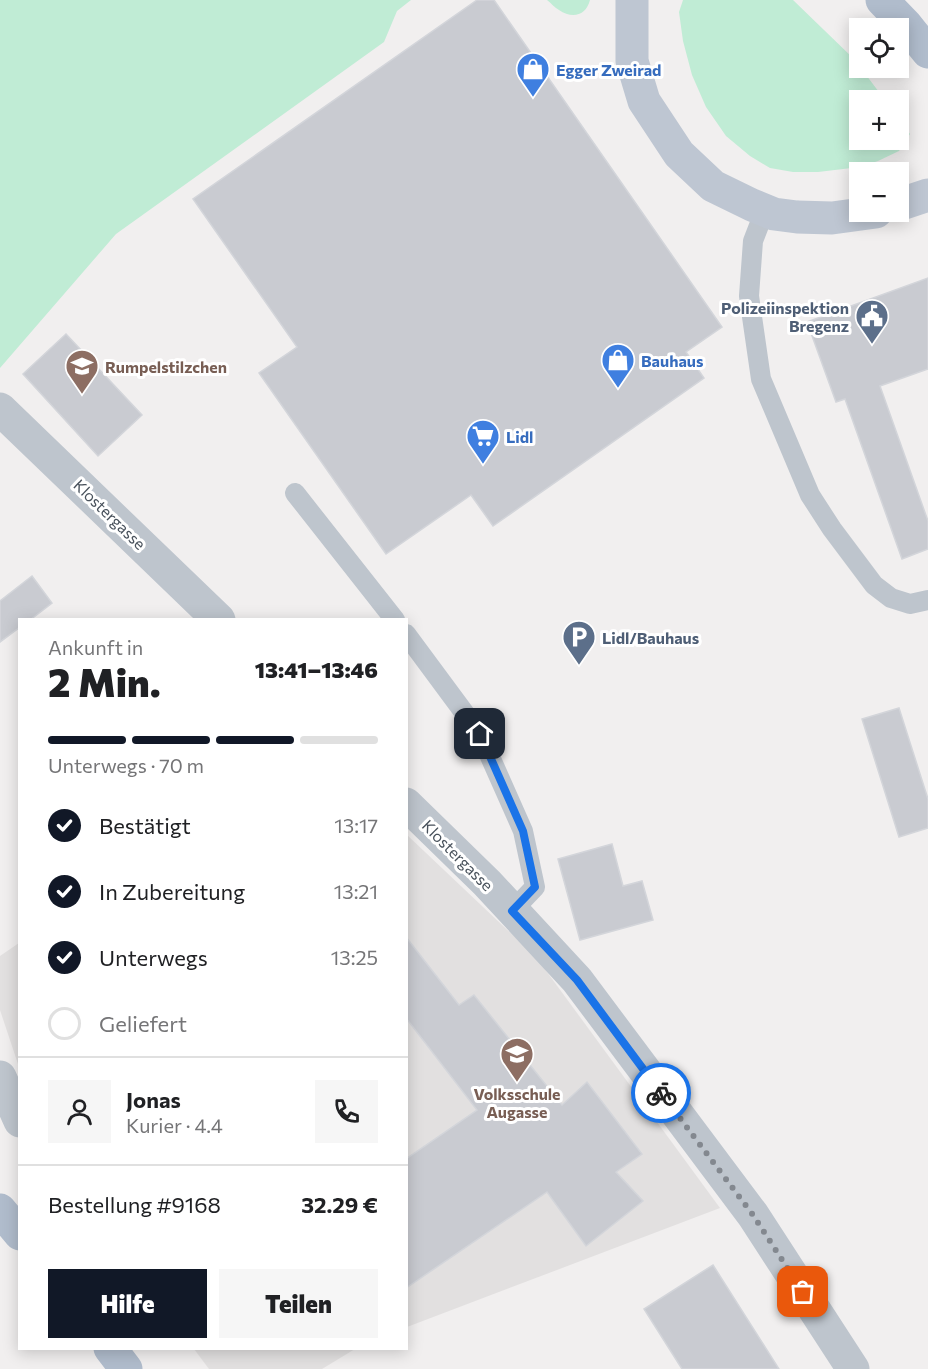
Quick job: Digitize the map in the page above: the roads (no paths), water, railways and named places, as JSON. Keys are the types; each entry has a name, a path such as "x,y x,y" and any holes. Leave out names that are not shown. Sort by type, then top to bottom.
{"main road":[{"path":"882,0 928,52"},
{"path":"0,1210 18,1232"},
{"path":"112,1350 126,1369"}],"street":[{"path":"632,0 632,61 644,101 679,154 713,186 774,214 832,218 849,215"},
{"path":"909,201 928,195"},
{"name":"Klostergasse","path":"0,409 217,618"},
{"name":"Klostergasse","path":"408,806 487,883 577,980 753,1215 853,1369"},
{"path":"0,1077 18,1117"}],"lane":[{"path":"765,210 753,241 749,296 761,379 810,495 874,585 891,598 910,604 928,600"},
{"path":"295,494 393,618"},
{"path":"408,637 480,734 523,831 535,887 512,911"}],"place":[{"name":"Egger Zweirad","path":"533,98"},
{"name":"Polizeiinspektion Bregenz","path":"872,345"},
{"name":"Bauhaus","path":"618,389"},
{"name":"Rumpelstilzchen","path":"82,395"},
{"name":"Lidl","path":"483,465"},
{"name":"Lidl/Bauhaus","path":"579,666"},
{"name":"Volksschule Augasse","path":"517,1083"}]}
